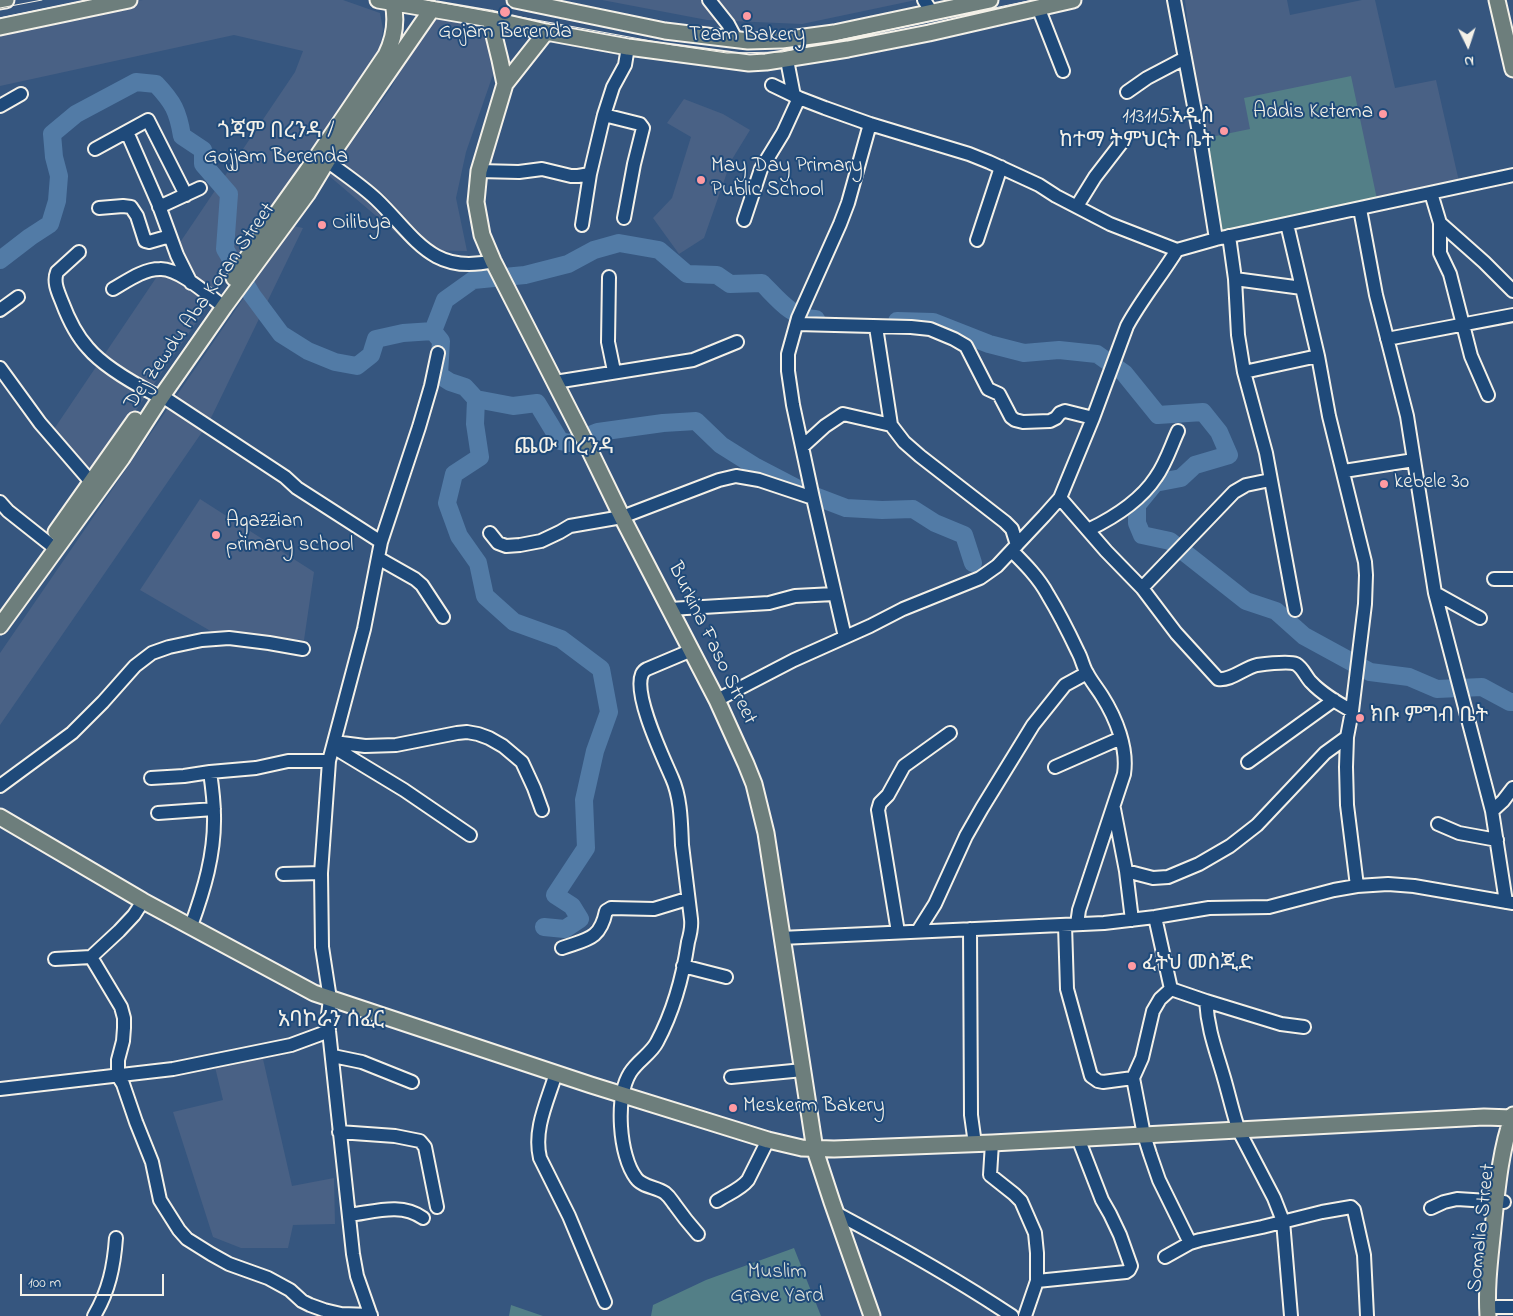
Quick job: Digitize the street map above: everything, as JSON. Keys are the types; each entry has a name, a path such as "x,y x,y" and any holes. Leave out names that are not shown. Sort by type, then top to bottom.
{"main road":[{"path":"0,1 6,0"},
{"path":"0,26 129,0"},
{"path":"515,0 665,31 737,41 782,40 834,33 928,6 990,0"},
{"path":"386,2 490,19 546,32 628,47 749,63 787,60 928,33 1073,0"},
{"path":"1497,0 1513,69"},
{"path":"1505,0 1513,36"},
{"name":"Dej Zewdu Aba Koran Street","path":"0,626 52,546 117,455 220,304 302,190 386,55 393,37 395,22 386,2"},
{"name":"Dej Zewdu Aba Koran Street","path":"302,190 327,162 432,9"},
{"path":"490,19 504,84"},
{"name":"Burkina Faso Street","path":"546,32 504,84 479,171 476,202 482,235 495,265 584,438 622,517 717,700 746,764 766,833 815,1150 872,1316"},
{"path":"0,614 52,546 91,482 117,455"},
{"path":"0,817 143,901 297,984 330,999 363,1008 516,1060 768,1140 802,1148 815,1150 975,1144 1513,1117 1502,1154 1500,1201 1487,1293 1494,1313"},
{"name":"Somalia Street","path":"1500,1201 1513,1144"}],"street":[{"path":"709,0 728,24 737,41"},
{"path":"1174,0 1216,239"},
{"path":"1038,7 1063,71"},
{"path":"582,225 590,174 604,115 613,87 625,65 628,47"},
{"path":"1127,92 1147,78 1185,58"},
{"path":"744,220 761,169 783,133 797,97 787,60"},
{"path":"772,85 797,97 870,124 969,154 1001,167 1110,224 1177,250 1229,236 1513,175"},
{"path":"0,106 21,94"},
{"path":"604,115 640,124 643,128 624,218"},
{"path":"95,149 149,120 186,195"},
{"path":"845,637 793,404 788,371 788,354 799,317 840,224 858,172 870,124"},
{"path":"127,132 177,255 191,283"},
{"path":"1077,206 1095,177 1122,142"},
{"path":"327,162 378,200 419,245 429,252 438,257 462,264 495,265"},
{"path":"977,240 1001,167"},
{"path":"479,171 519,172 542,169 572,176 590,174"},
{"path":"159,207 200,188"},
{"path":"1431,193 1440,222 1440,253 1450,274 1471,356 1488,395"},
{"path":"99,208 132,207 145,241 149,242 170,236"},
{"path":"782,938 918,930 1071,925 1132,920 1218,907 1273,906 1334,890 1388,884 1414,886 1510,902 1492,810 1435,593 1407,416 1376,295 1360,209"},
{"path":"1440,222 1513,291"},
{"path":"1287,224 1365,562 1365,604 1347,737 1347,805 1357,886"},
{"path":"1229,236 1235,279 1238,335 1244,372 1266,454 1296,610"},
{"path":"717,700 754,680 903,609 976,580 997,566 1060,498 1093,418 1127,326 1177,250"},
{"path":"80,252 57,272 55,276 56,286 68,317 88,348 97,357 133,384 158,395 285,476 297,488 381,542"},
{"path":"113,289 142,273 158,268 170,271 191,283 220,304"},
{"path":"609,277 608,342 614,371"},
{"path":"1235,279 1302,288"},
{"path":"0,310 18,297"},
{"path":"1387,340 1513,315"},
{"path":"799,317 876,326 930,329 966,346 988,389 999,394 1015,420 1023,422 1050,421 1065,411 1093,418"},
{"path":"876,326 892,425 904,442 1005,522 1014,533 1031,570 1048,594 1079,653 1086,673 1102,697 1121,738 1125,751 1125,765 1114,809 1080,910 1071,925 1067,989 1090,1076 1103,1082 1133,1078"},
{"path":"555,382 614,371 693,360 737,342"},
{"path":"91,957 117,1001 124,1018 123,1040 118,1060 118,1076 123,1084 152,1162 160,1200 173,1222 187,1239 228,1264 268,1278 290,1290 302,1301 310,1305 341,1314 371,1316 357,1276 353,1254 339,1132 329,1031 330,999 322,947 321,873 329,761 362,637 381,542 422,418 438,353"},
{"path":"1244,372 1318,356"},
{"path":"0,368 40,423 91,482"},
{"path":"803,446 825,426 844,414 892,425"},
{"path":"1088,530 1130,504 1150,485 1162,467 1178,431"},
{"path":"1344,471 1414,460"},
{"path":"490,533 502,545 510,547 541,540 576,524 622,517 720,480 736,476 811,489"},
{"path":"1142,588 1234,492 1246,485 1270,480"},
{"path":"1060,498 1106,551 1142,588 1176,633 1218,679 1228,679 1258,665 1291,663 1299,666 1310,682 1352,711"},
{"path":"0,502 8,511 52,546"},
{"path":"378,558 422,585 443,617"},
{"path":"1494,579 1513,579"},
{"path":"1435,593 1480,618"},
{"path":"670,609 769,603 801,596 834,594"},
{"path":"0,786 72,733 135,666 152,653 169,647 202,640 229,638 303,649"},
{"path":"692,650 647,669 642,674 640,685 650,726 676,788 692,922 678,990 656,1044 637,1063 625,1083 621,1134 626,1162 636,1180 657,1188 670,1197 698,1234"},
{"path":"918,930 935,904 966,836 1033,725 1065,685 1086,673"},
{"path":"1248,762 1334,700"},
{"path":"334,745 396,745 457,733 478,734 503,746 522,762 542,810"},
{"path":"898,932 878,810 880,803 888,794 904,766 950,733"},
{"path":"1126,871 1153,878 1168,876 1199,864 1245,836 1276,806 1319,759 1347,737"},
{"path":"1055,767 1121,738"},
{"path":"334,745 470,835"},
{"path":"151,778 256,768 288,761 329,761"},
{"path":"190,926 202,896 214,836 214,809 210,772"},
{"path":"1492,810 1503,802 1513,788"},
{"path":"158,813 214,809"},
{"path":"1114,809 1126,871 1132,920"},
{"path":"1438,824 1459,833 1497,840"},
{"path":"283,874 321,873"},
{"path":"562,948 591,938 599,931 606,911 611,908 654,909 688,900"},
{"path":"55,959 91,957 120,931 143,901"},
{"path":"1155,917 1171,988"},
{"path":"970,928 971,1105 975,1144"},
{"path":"683,966 726,977"},
{"path":"1171,988 1281,1024 1304,1027"},
{"path":"1171,988 1160,999 1153,1011 1142,1058 1133,1078 1144,1135 1159,1180 1190,1243"},
{"path":"1206,1001 1210,1032 1239,1131 1274,1198 1283,1221 1291,1316"},
{"path":"0,1089 181,1068 291,1045 329,1031"},
{"path":"332,1056 362,1062 412,1082"},
{"path":"730,1077 803,1070"},
{"path":"556,1073 539,1128 538,1149 540,1158 606,1302"},
{"path":"339,1132 396,1136 420,1142 425,1147 437,1207"},
{"path":"1037,1280 1126,1272 1131,1266 1120,1235 1102,1200 1078,1138"},
{"path":"717,1201 744,1185 768,1140"},
{"path":"992,1143 991,1176 1021,1201 1035,1233 1037,1280 1025,1316"},
{"path":"1431,1208 1457,1199 1500,1201"},
{"path":"1166,1257 1190,1243 1208,1238 1350,1207 1354,1208 1364,1255 1367,1316"},
{"path":"349,1215 401,1208 413,1211 423,1218"},
{"path":"836,1213 872,1231 1012,1316"},
{"path":"94,1316 101,1305 110,1281 114,1265 116,1238"},
{"path":"1494,1313 1513,1307"}],"shaded area":[{"path":"143,0 343,0 380,13 383,29 378,63 244,253 88,480 48,438 295,72 303,51 234,35 0,86 0,28"},
{"path":"602,0 916,0 802,24 707,20"},
{"path":"1185,0 1287,0 1290,15 1362,0 1375,0 1395,88 1436,80 1460,186 1378,204 1201,139"},
{"path":"429,13 510,26 466,152 456,198 467,251 416,250 328,175 391,88"},
{"name":"May Day Primary Public School","path":"684,99 723,114 750,130 731,161 704,238 679,254 653,218 672,198 691,137 667,123"},
{"path":"293,226 303,228 209,422 0,725 0,653"},
{"name":"Agazzian primary school","path":"200,499 314,572 304,640 214,633 140,590"},
{"path":"263,1059 292,1186 334,1178 335,1224 293,1225 288,1248 241,1248 213,1237 173,1112 223,1100 215,1067"}],"green space":[{"path":"1351,76 1378,204 1217,237 1201,139 1250,129 1244,98"},
{"name":"Muslim Grave Yard","path":"794,1248 821,1316 651,1316 653,1305 706,1280"},
{"path":"511,1305 543,1316 509,1316"}],"waterway":[{"path":"0,260 50,224 57,201 59,176 54,157 52,134 76,114 136,82 156,84 174,107 182,136 203,150 203,164 229,194 225,249 252,295 281,334 308,351 335,362 357,366 371,355 376,339 403,333 433,331 441,341 439,375 450,382 465,387 476,399 513,406 537,403 560,441 570,443 598,432 663,423 696,421 721,445 756,467 804,492 846,508 913,509 935,523 964,535 973,563"},
{"path":"433,331 445,300 473,280 525,275 568,264 594,250 619,243 659,250 687,274 717,275 730,284 762,283 793,312 800,316 816,319"},
{"path":"897,321 933,322 989,344 1024,353 1059,350 1097,354 1124,373 1158,415 1203,412 1219,432 1229,455 1195,465 1181,478 1155,483 1137,505 1137,523 1142,535 1170,541 1246,601 1276,611 1304,636 1370,672 1409,677 1437,689 1482,687 1513,702"},
{"path":"476,399 475,424 480,457 454,474 447,503 459,536 478,563 485,596 514,622 561,639 601,669 609,712 595,751 584,800 586,848 555,895 572,906 580,919 565,929 544,927"}],"tram line":[{"path":"0,8 42,0"},
{"path":"0,18 88,0"},
{"path":"427,0 673,45 727,53 782,52 1033,0"}],"place":[{"name":"Gojam Berenda","path":"505,12"},
{"name":"Team Bakery","path":"747,16"},
{"name":"Addis Ketema","path":"1383,114"},
{"name":"113115:አዲስ ከተማ ትምህርት ቤት","path":"1224,131"},
{"name":"May Day Primary Public School","path":"701,180"},
{"name":"Oilibya","path":"322,225"},
{"name":"kebele 30","path":"1384,484"},
{"name":"Agazzian primary school","path":"216,535"},
{"name":"ክቡ ምግብ ቤት","path":"1360,718"},
{"name":"ፈትህ መስጂድ","path":"1132,966"},
{"name":"Meskerm Bakery","path":"733,1108"}],"district":[{"name":"ጎጃም በረንዳ / Gojjam Berenda","path":"276,146"},
{"name":"ጨው በረንዳ","path":"564,449"},
{"name":"አባኮራን ሰፈር","path":"331,1022"}]}
